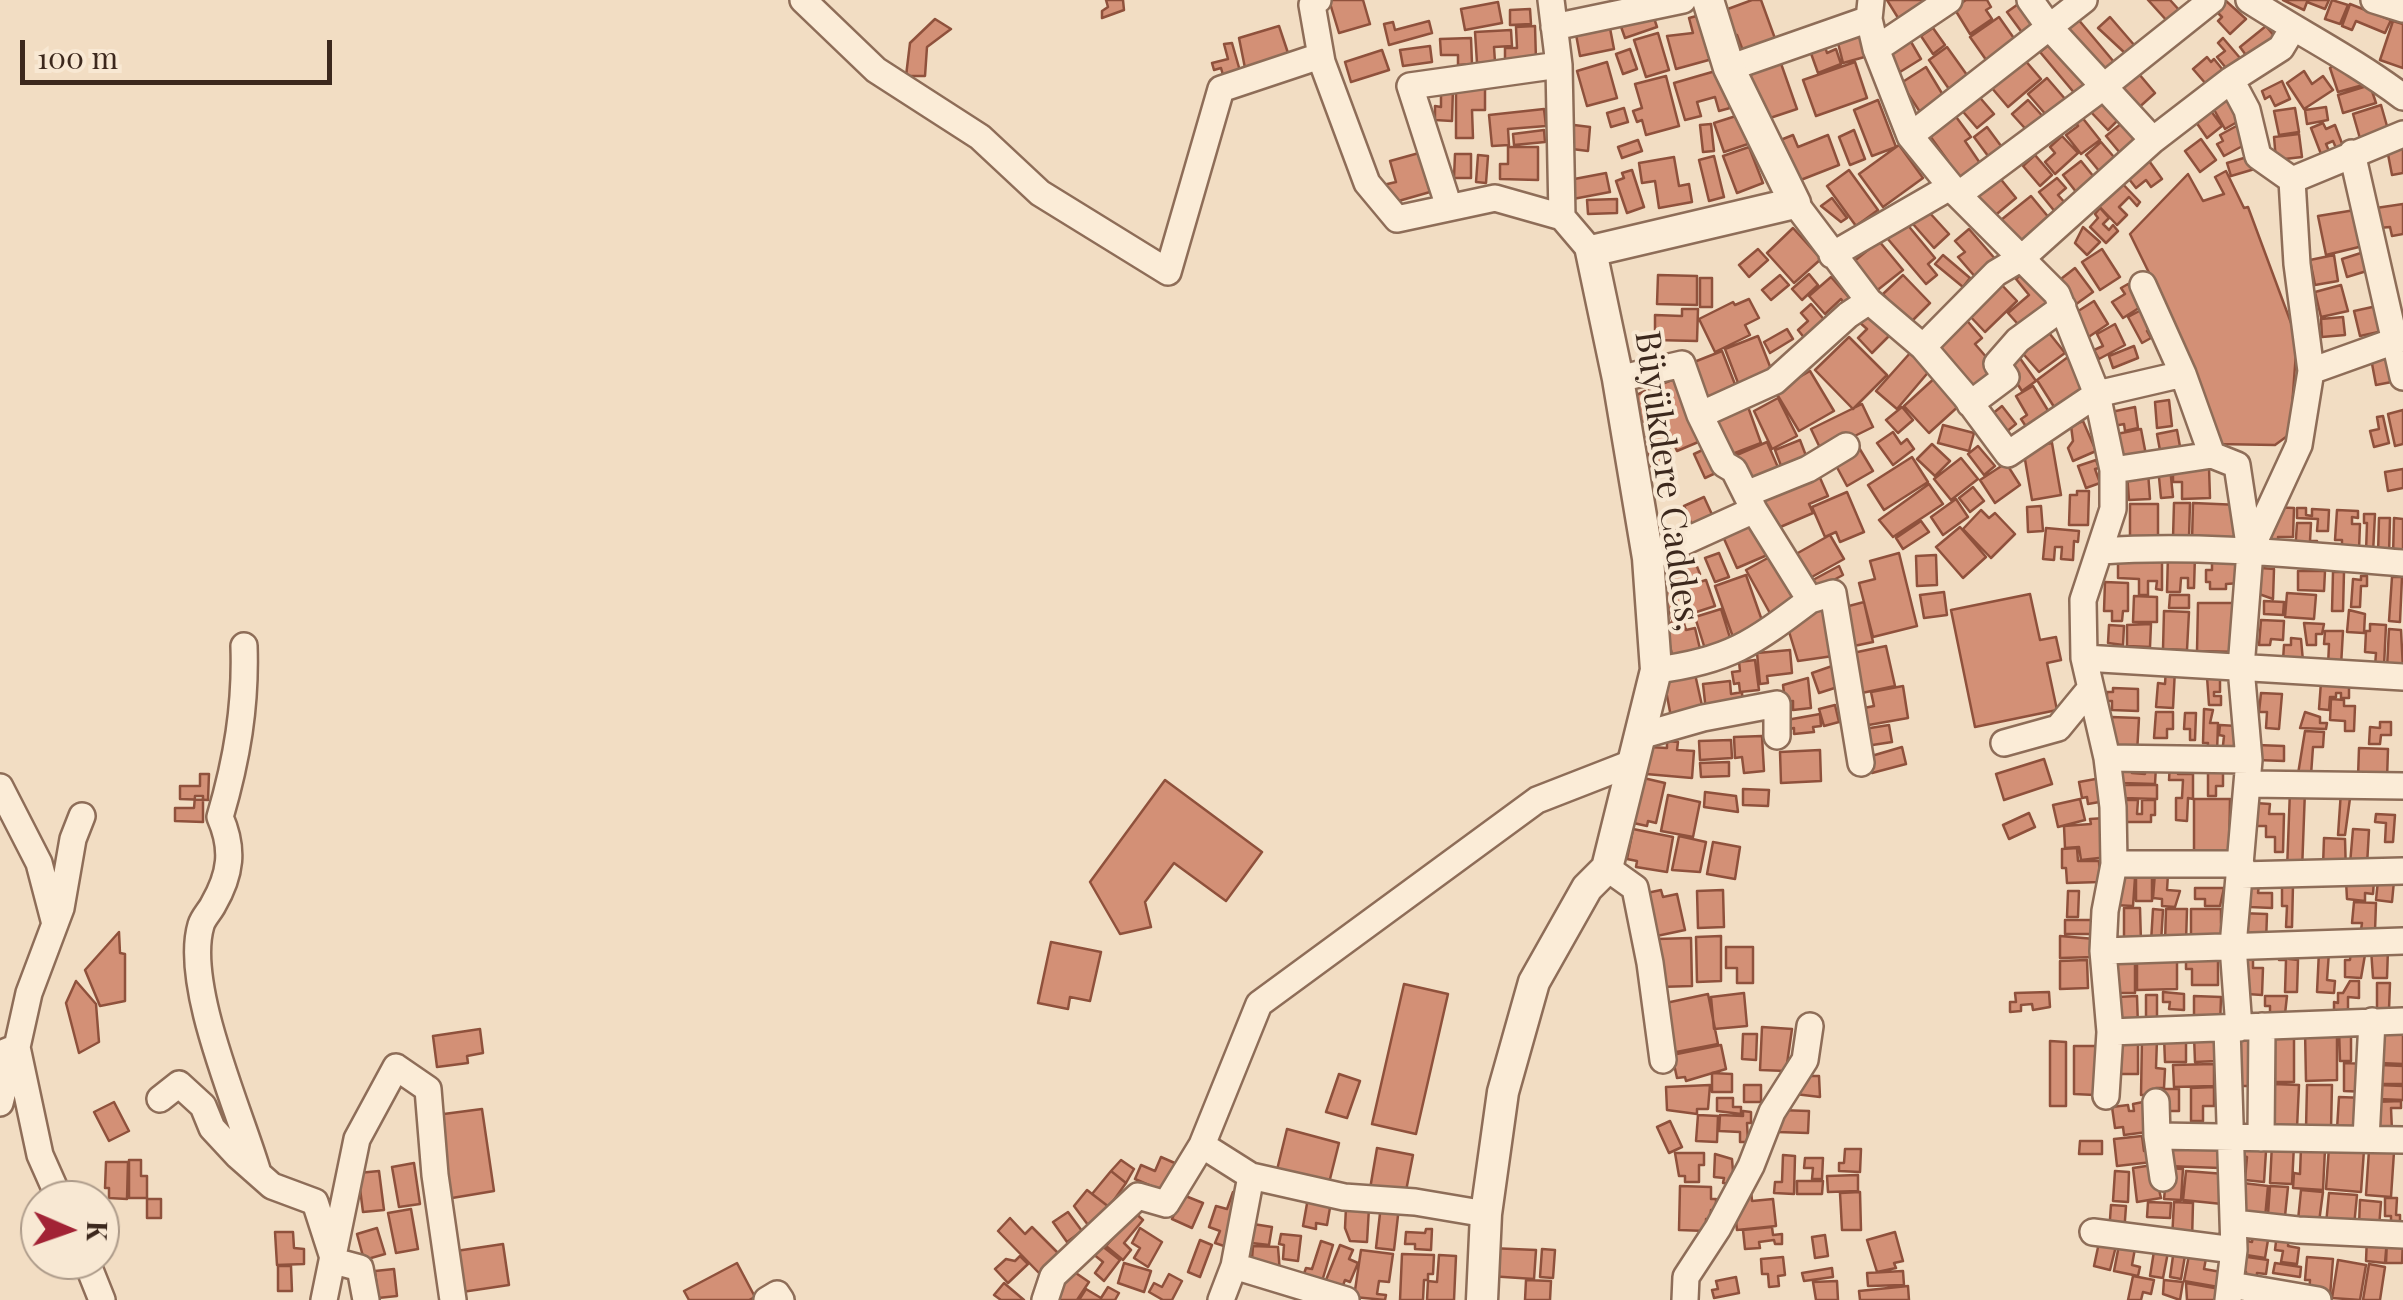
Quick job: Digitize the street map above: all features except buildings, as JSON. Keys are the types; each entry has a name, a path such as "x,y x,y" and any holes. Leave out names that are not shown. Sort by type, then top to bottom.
{"street":[{"path":"803,0 876,70 980,136 1040,193 1168,272 1221,89 1320,56"},
{"path":"1318,0 1312,5 1320,56 1367,182 1397,218 1495,198 1562,216 1592,251 1795,203"},
{"path":"1551,0 1559,65 1562,216"},
{"path":"1554,26 1683,0"},
{"path":"1708,0 1729,68 1795,203 1868,301 1923,347 2008,454 2097,394 2183,374"},
{"path":"1876,49 1949,0"},
{"path":"2030,0 2050,28 2153,140"},
{"path":"1910,136 2084,0"},
{"path":"1832,255 1954,191 2103,87 2212,0"},
{"path":"2249,0 2360,65 2403,97"},
{"path":"2374,0 2403,9"},
{"path":"1729,68 1870,10 1876,49 1910,136 1954,191 2056,294 2097,394 2113,470 2113,509 2083,600 2084,658 2107,758 2113,808 2114,864 2104,911 2103,951 2110,1032 2106,1096"},
{"path":"1923,347 1981,286 2023,257 2153,140 2231,80 2281,48 2293,28"},
{"path":"1449,207 1410,86 1559,65"},
{"path":"2360,65 2403,78"},
{"path":"2231,80 2247,110 2258,156 2292,180"},
{"path":"2292,180 2403,134"},
{"path":"2352,153 2398,339 2403,376"},
{"path":"2250,550 2299,445 2311,370 2297,264 2292,180"},
{"name":"Büyükdere Caddes,","path":"1482,1300 1486,1214 1502,1092 1534,982 1587,888 1607,868 1656,670 1648,558 1592,251"},
{"path":"2143,285 2183,374 2212,455"},
{"path":"1700,416 1775,381 1868,301"},
{"path":"1970,404 2006,377 1997,364 2018,340 2063,307"},
{"path":"2311,370 2398,339"},
{"path":"1618,379 1682,364 1700,416 1724,464 1734,470 1810,600"},
{"path":"1648,558 1846,446"},
{"path":"2113,470 2212,455 2237,465 2250,550 2241,668 2248,772 2233,946 2261,1138"},
{"path":"2100,551 2154,547 2250,550 2403,562"},
{"path":"1656,670 1698,665 1732,654 1810,600 1833,593 1862,763"},
{"path":"244,646 243,718 235,766 220,816 230,839 228,866 216,901 201,924 198,963 210,1028 258,1173"},
{"path":"2084,658 2403,677"},
{"path":"2004,743 2058,728 2090,688"},
{"path":"1045,1300 1053,1276 1138,1196 1166,1204 1202,1145 1259,1004 1537,800 1703,718 1777,704 1777,736"},
{"path":"2107,758 2403,786"},
{"path":"0,787 38,862 55,924"},
{"path":"51,1180 40,1155 17,1047 29,993 61,908 73,839 82,816"},
{"path":"2114,864 2403,871"},
{"path":"1607,868 1635,888 1663,1060"},
{"path":"2103,951 2403,941"},
{"path":"2366,1139 2372,1022"},
{"path":"2110,1032 2403,1022"},
{"path":"1685,1300 1686,1277 1718,1228 1751,1166 1772,1112 1805,1060 1810,1026"},
{"path":"2243,1028 2230,1137 2234,1223 2230,1293 2311,1300"},
{"path":"0,1103 5,1083 5,1052 17,1047"},
{"path":"324,1300 357,1139 396,1067 428,1089 435,1174 453,1300"},
{"path":"160,1099 180,1084 202,1106 212,1128 272,1186 314,1202 334,1260"},
{"path":"2156,1102 2163,1178"},
{"path":"2157,1136 2403,1140"},
{"path":"1202,1145 1250,1176 1344,1197 1415,1202 1486,1214"},
{"path":"1222,1300 1234,1266 1250,1176"},
{"path":"2234,1223 2403,1234"},
{"path":"2093,1232 2234,1250"},
{"path":"334,1260 360,1268 366,1300"},
{"path":"1234,1266 1346,1300"},
{"path":"767,1300 777,1294 781,1300"}]}
